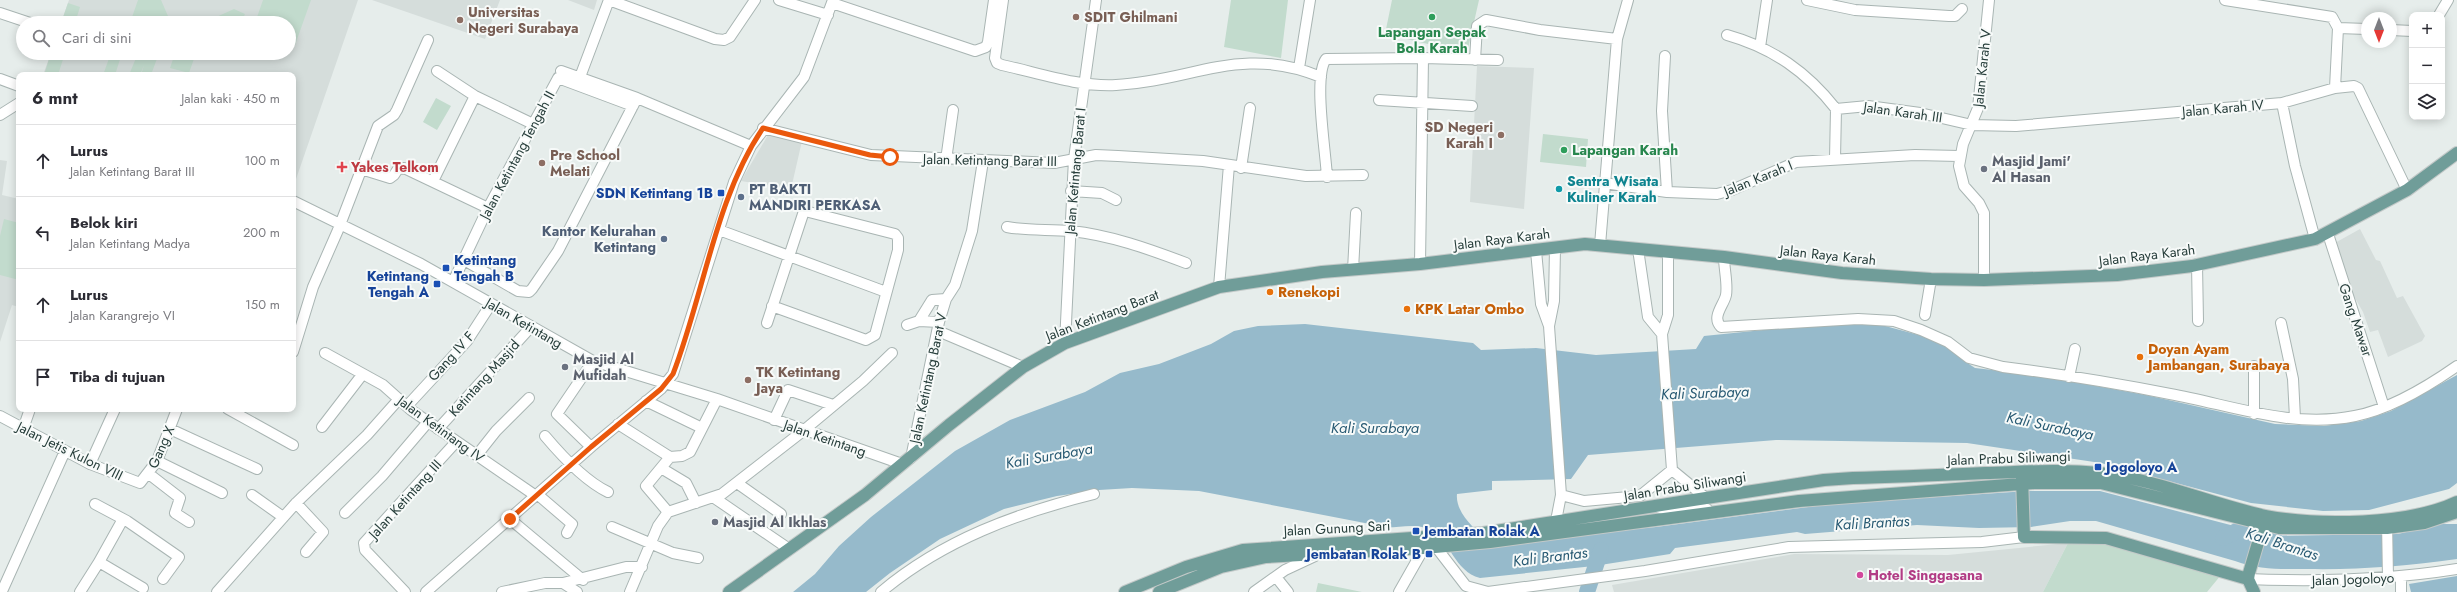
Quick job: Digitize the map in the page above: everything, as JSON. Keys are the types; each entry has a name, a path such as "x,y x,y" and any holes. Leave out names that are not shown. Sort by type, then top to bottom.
{"main road":[{"name":"Jalan Raya Karah","path":"1322,272 1420,264 1555,248 1600,245 1724,257 1842,273 1931,279 1984,280 2117,275 2197,264 2315,239 2328,234 2407,190 2457,153"},
{"name":"Jalan Ketintang Barat","path":"729,592 865,496 1023,366 1065,343 1219,287 1322,272"},
{"name":"Jalan Prabu Siliwangi","path":"1556,521 1824,480 2067,471 2102,473 2138,480 2263,525"},
{"path":"2022,472 2024,533 2106,538 2248,576"},
{"path":"1823,499 1828,488 1824,480"},
{"name":"Jalan Prabu Siliwangi","path":"1564,531 1823,499 2101,483 2263,525 2312,529 2387,527 2424,523 2457,512"},
{"name":"Jalan Prabu Siliwangi","path":"2387,527 2457,502"},
{"name":"Jalan Gunung Sari","path":"1159,592 1196,570 1245,561 1322,553 1435,545 1486,537 1556,521"},
{"path":"2254,592 2248,576 2263,525"},
{"name":"Jalan Gunung Sari","path":"1486,537 1564,531"},
{"name":"Jalan Gunung Sari","path":"1125,592 1196,570 1243,550 1277,547 1435,545"}],"street":[{"path":"580,77 609,0 715,39 724,40 730,37 754,0"},
{"path":"779,0 828,15"},
{"path":"426,592 591,447 666,384 677,363 734,182 751,146 763,128 804,77 833,1 974,50 986,47 994,0"},
{"path":"1003,0 995,58 997,63 1085,84 1118,85 1236,63 1255,62 1300,68 1321,77"},
{"name":"Jalan Ketintang Barat I","path":"1065,343 1071,191 1096,0"},
{"path":"1300,68 1310,0"},
{"path":"1600,245 1617,40 1628,0"},
{"path":"1760,47 1767,0"},
{"path":"1807,0 1855,10 1949,16 1955,16 1962,9"},
{"name":"Jalan Karah V","path":"1959,156 1978,108 1989,0"},
{"path":"2225,0 2329,16 2335,20 2338,28 2335,88"},
{"path":"2441,12 2448,0"},
{"path":"0,13 16,18"},
{"path":"1475,60 1477,26 1486,20 1540,30 1617,40"},
{"path":"2338,28 2361,29"},
{"path":"2397,30 2409,31"},
{"path":"1727,35 1760,47 1799,69 1836,109 1835,159"},
{"path":"296,342 313,287 378,126 394,115 397,110 428,40"},
{"path":"1665,56 1662,111 1667,192"},
{"path":"1327,177 1322,130 1321,77 1325,61 1331,58 1498,60"},
{"path":"1420,264 1423,58"},
{"path":"437,71 475,96 533,124"},
{"path":"561,71 580,77 635,102 751,146"},
{"name":"Jalan Ketintang Tengah II","path":"453,282 488,208 558,78 635,102"},
{"path":"0,79 16,85"},
{"name":"Jalan Karah IV","path":"1972,125 2016,126 2282,103 2335,88 2354,86 2358,88 2407,190"},
{"path":"433,181 475,96"},
{"path":"1379,100 1472,106"},
{"path":"464,260 518,291 529,292 558,251 635,102"},
{"path":"2282,103 2295,166 2315,239"},
{"path":"0,115 16,105"},
{"name":"Jalan Karah III","path":"1836,109 1868,106 1920,113 1972,125"},
{"path":"1241,168 1250,108"},
{"path":"946,160 953,110"},
{"name":"Jalan Ketintang Barat III","path":"763,128 870,155 946,160 1054,163 1096,155 1182,158 1297,176 1327,177 1363,175"},
{"name":"Jalan Karah I","path":"1604,183 1667,192 1720,194 1792,162 1915,155 1959,156"},
{"path":"1959,156 1961,180 1979,203 1984,213 1984,280"},
{"name":"Jalan Ketintang Barat V","path":"906,461 946,298 955,285 972,231 983,161"},
{"path":"1219,287 1229,165"},
{"path":"361,169 390,178 398,169 404,168 488,208"},
{"path":"1071,191 1102,193 1116,200"},
{"name":"Jalan Ketintang","path":"296,202 340,223 453,282 530,328 593,361 627,374 717,399 803,431 906,461"},
{"path":"767,323 772,306 788,257 805,211 895,234 899,242 898,250 875,335 866,340 772,306"},
{"path":"1353,270 1356,213"},
{"path":"1007,227 1026,231 1069,231 1147,248 1186,263"},
{"path":"719,230 788,257 886,292"},
{"name":"Gang Mawar","path":"2328,234 2384,407"},
{"path":"1549,330 1554,301 1555,248"},
{"path":"1638,249 1648,317 1662,336"},
{"path":"1536,251 1541,304 1549,330 1561,495 1556,521"},
{"path":"1668,251 1668,314 1662,336 1670,458 1672,470 1706,498"},
{"path":"1724,257 1726,295 1718,316 1718,323 1721,327 1858,319 1894,321 1948,342 1965,355 1977,361 2003,367 2171,394 2254,414 2296,418 2348,417 2384,407 2422,388 2457,366"},
{"path":"2197,264 2198,321"},
{"path":"1925,315 1931,279"},
{"path":"907,325 919,320 932,300 946,298"},
{"name":"Gang IV F","path":"217,592 296,503 467,341 491,304"},
{"path":"919,320 939,326 1023,366"},
{"path":"2281,323 2294,386 2296,418"},
{"name":"Ketintang Masjid","path":"438,429 530,328"},
{"path":"2069,377 2075,349"},
{"name":"Jalan Ketintang IV","path":"325,353 362,375 383,385 428,422 537,495 572,524 567,533"},
{"path":"630,592 642,567 661,519 668,512 713,497 737,483 863,381 892,353"},
{"path":"591,447 557,414 593,361"},
{"path":"2254,366 2254,414"},
{"path":"322,427 362,375"},
{"path":"774,420 788,390 833,405"},
{"path":"477,455 496,431 529,398"},
{"path":"618,424 670,457 682,456 690,452 717,399"},
{"path":"646,401 702,428"},
{"path":"23,429 29,412"},
{"path":"90,464 115,412"},
{"name":"Gang X","path":"141,483 157,461 176,412"},
{"path":"234,412 293,444"},
{"name":"Jalan Jetis Kulon VIII","path":"0,416 90,464 141,483"},
{"path":"344,512 382,476 428,422"},
{"path":"170,429 257,469"},
{"path":"545,436 557,450 586,477 608,492"},
{"name":"Jalan Ketintang III","path":"405,592 365,550 364,544 456,442"},
{"path":"3,589 65,451"},
{"path":"668,512 646,486 670,457"},
{"path":"157,461 222,493"},
{"path":"661,468 686,483 696,503"},
{"path":"1561,495 1584,501 1634,497 1645,493 1672,470"},
{"path":"149,474 180,498 175,513 190,522"},
{"path":"737,483 781,514"},
{"path":"881,592 926,559 990,526 1042,507 1094,494"},
{"path":"252,495 283,517"},
{"path":"713,497 789,549"},
{"path":"1634,497 1670,511 1702,508 1717,512"},
{"path":"296,503 323,532 306,552"},
{"path":"95,504 123,519 179,557 163,579"},
{"path":"80,592 123,519"},
{"path":"510,519 583,580"},
{"path":"2387,527 2388,574"},
{"path":"612,528 673,554 698,558"},
{"path":"1399,592 1435,545 1466,586 1488,592 1502,592 1789,547 1982,542 2024,533"},
{"path":"1254,592 1276,577 1322,553"},
{"path":"99,562 142,588"},
{"path":"502,592 545,583 563,583 583,580 626,567 642,567"},
{"name":"Jalan Jogoloyo","path":"2248,576 2287,581 2388,574 2401,577 2457,569"},
{"path":"1276,577 1288,592"},
{"path":"2401,577 2401,592"},
{"path":"1571,581 1571,592"},
{"path":"563,583 577,592"}],"shaded area":[{"path":"69,0 358,0 296,179 296,72 44,72 48,60 296,60 296,16 63,16"},
{"name":"Universitas Negeri Surabaya","path":"372,0 500,0 485,39"},
{"name":"Universitas Negeri Surabaya","path":"568,0 597,0 594,10"},
{"name":"SD Negeri Karah I","path":"1477,66 1534,68 1524,209 1470,202"},
{"path":"768,135 802,141 791,189 741,181"},
{"path":"0,160 7,161 2,195 16,198 16,306 12,305 0,342"},
{"path":"2360,229 2376,260 2380,261 2397,298 2403,296 2425,336 2422,341 2388,357 2378,330 2370,332 2363,312 2343,277 2333,244"},
{"name":"Hotel Singgasana","path":"2068,543 2043,592 1614,592 1612,585 1794,554 1948,555"}],"green space":[{"path":"138,0 161,0 168,16 132,16"},
{"path":"263,0 311,0 296,42 296,16 257,16"},
{"path":"1231,0 1288,0 1281,58 1224,47"},
{"name":"Lapangan Sepak Bola Karah","path":"1392,0 1479,0 1467,53 1385,34"},
{"path":"68,3 80,7 77,16 63,16"},
{"path":"234,9 245,14 244,16 218,16"},
{"path":"49,60 63,60 59,72 45,72"},
{"path":"108,60 120,60 116,72 104,72"},
{"path":"135,60 156,60 152,72 142,72 144,65 141,72 130,72"},
{"path":"173,60 194,60 189,72 170,68"},
{"path":"436,98 451,106 437,130 423,122"},
{"name":"Lapangan Karah","path":"1543,134 1588,139 1586,167 1540,162"},
{"path":"4,219 16,222 16,279 0,275 0,236"},
{"path":"2100,541 2221,575 2207,592 2043,592 2068,543"},
{"path":"1318,583 1362,592 1316,592"}],"water":[{"name":"Kali Surabaya","path":"1874,323 1930,338 1952,348 1960,358 1975,368 2036,375 2146,395 2275,424 2324,426 2361,421 2391,411 2457,375 2457,483 2449,489 2369,510 2323,511 2251,503 2101,463 1967,443 1776,440 1588,455 1571,479 1492,481 1492,490 1457,494 1459,508 1467,521 1489,543 1656,527 1831,504 2028,491 2100,491 2242,528 2261,536 2398,534 2438,524 2457,524 2457,559 2401,566 2364,568 2271,568 2244,564 2096,521 2070,521 2031,527 1979,528 1917,525 1805,534 1797,532 1675,548 1670,554 1594,566 1480,578 1464,569 1443,541 1430,530 1423,527 1377,526 1199,491 1132,488 1099,490 1057,496 1004,509 940,539 890,573 866,592 793,592 815,574 839,546 871,517 955,451 1010,420 1085,392 1120,373 1159,364 1211,344 1234,331 1258,326 1305,324 1473,343 1481,350 1536,348 1596,355 1696,349 1704,336 1791,327"},
{"path":"2457,576 2457,592 2411,592 2409,584"}],"waterway":[{"name":"Kali Brantas","path":"2223,538 2242,528 2275,540"},
{"path":"1587,592 1601,550"}],"place":[{"name":"SDIT Ghilmani","path":"1076,17"},
{"name":"Lapangan Sepak Bola Karah","path":"1432,17"},
{"name":"Universitas Negeri Surabaya","path":"460,20"},
{"name":"SD Negeri Karah I","path":"1501,135"},
{"name":"Lapangan Karah","path":"1564,150"},
{"name":"Pre School Melati","path":"542,163"},
{"name":"Yakes Telkom","path":"342,167"},
{"name":"Masjid Jami' Al Hasan","path":"1984,169"},
{"name":"Sentra Wisata Kuliner Karah","path":"1559,189"},
{"name":"SDN Ketintang 1B","path":"721,193"},
{"name":"PT BAKTI MANDIRI PERKASA","path":"741,197"},
{"name":"Kantor Kelurahan Ketintang","path":"664,239"},
{"name":"Ketintang Tengah B","path":"446,268"},
{"name":"Ketintang Tengah A","path":"437,284"},
{"name":"Renekopi","path":"1270,292"},
{"name":"KPK Latar Ombo","path":"1407,309"},
{"name":"Doyan Ayam Jambangan, Surabaya","path":"2140,357"},
{"name":"Masjid Al Mufidah","path":"565,367"},
{"name":"TK Ketintang Jaya","path":"748,380"},
{"name":"Jogoloyo A","path":"2098,467"},
{"name":"Masjid Al Ikhlas","path":"715,522"},
{"name":"Jembatan Rolak A","path":"1416,531"},
{"name":"Jembatan Rolak B","path":"1429,554"},
{"name":"Hotel Singgasana","path":"1860,575"}],"route":[{"path":"510,519 591,447 661,389 673,374 734,182 751,146 763,128 851,151 890,157"}]}
